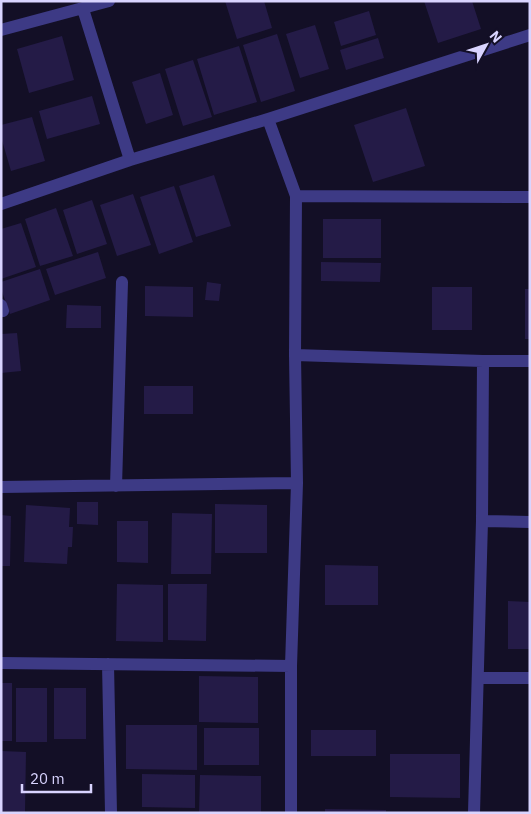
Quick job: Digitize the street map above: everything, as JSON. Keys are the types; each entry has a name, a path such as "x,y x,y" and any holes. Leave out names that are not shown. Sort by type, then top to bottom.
{"street":[{"path":"1,30 109,1"},
{"path":"83,9 130,160"},
{"path":"1,204 130,160 268,119 530,35"},
{"path":"268,119 296,196 295,355 297,483 292,666 291,813"},
{"path":"296,196 530,197"},
{"path":"116,486 122,282"},
{"path":"295,355 530,361"},
{"path":"474,813 482,521 483,361"},
{"path":"1,487 297,483"},
{"path":"482,521 530,522"},
{"path":"1,663 292,666"},
{"path":"108,664 111,813"},
{"path":"478,678 530,678"}],"building":[{"path":"225,1 264,1 272,28 237,39"},
{"path":"424,1 472,1 481,29 438,43"},
{"path":"369,11 376,35 341,46 334,22"},
{"path":"315,25 329,69 300,78 286,34"},
{"path":"277,34 295,91 261,102 243,45"},
{"path":"62,36 74,80 29,93 17,49"},
{"path":"378,38 384,58 346,70 340,50"},
{"path":"239,46 257,102 214,115 197,59"},
{"path":"193,60 212,117 183,126 165,69"},
{"path":"160,73 173,115 146,124 132,82"},
{"path":"92,96 100,124 47,139 39,111"},
{"path":"406,108 425,166 373,182 354,125"},
{"path":"32,117 45,161 11,171 1,137 1,125"},
{"path":"214,175 231,226 196,237 179,186"},
{"path":"174,186 193,242 159,254 140,197"},
{"path":"133,194 151,245 117,256 100,205"},
{"path":"92,200 107,244 77,254 63,210"},
{"path":"56,208 73,256 40,266 25,219"},
{"path":"323,219 381,219 381,258 323,258"},
{"path":"21,223 36,267 1,279 1,229"},
{"path":"98,252 106,278 55,295 46,269"},
{"path":"321,262 381,263 380,282 321,281"},
{"path":"40,269 50,300 10,314 1,289 1,282"},
{"path":"207,282 221,284 219,301 205,300"},
{"path":"145,286 193,287 193,317 145,316"},
{"path":"432,287 472,287 472,330 432,330"},
{"path":"525,289 530,289 530,339 525,339"},
{"path":"67,305 101,306 101,328 66,328"},
{"path":"17,333 21,371 1,373 1,334"},
{"path":"144,386 193,386 193,414 144,414"},
{"path":"77,502 98,502 98,525 77,524"},
{"path":"215,504 267,505 267,553 215,553"},
{"path":"26,505 70,508 69,527 73,527 72,547 68,547 67,564 24,562"},
{"path":"172,513 212,514 211,574 171,574"},
{"path":"1,515 11,516 10,566 1,566"},
{"path":"117,521 148,521 148,563 117,562"},
{"path":"325,565 378,566 378,605 325,605"},
{"path":"117,584 163,585 163,642 116,641"},
{"path":"168,584 207,584 206,641 168,640"},
{"path":"508,601 530,602 530,649 508,649"},
{"path":"199,676 258,677 258,723 199,722"},
{"path":"1,683 12,683 12,741 1,741"},
{"path":"16,688 47,688 47,742 16,742"},
{"path":"54,688 86,688 86,739 54,739"},
{"path":"126,725 197,725 197,770 126,769"},
{"path":"204,728 259,728 259,765 204,765"},
{"path":"311,730 376,730 376,756 311,756"},
{"path":"1,751 26,752 25,812 1,811"},
{"path":"390,754 460,754 460,798 390,797"},
{"path":"142,774 195,775 195,808 142,807"},
{"path":"200,775 261,776 261,813 199,813"},
{"path":"325,809 386,810 386,813 325,813"}]}
